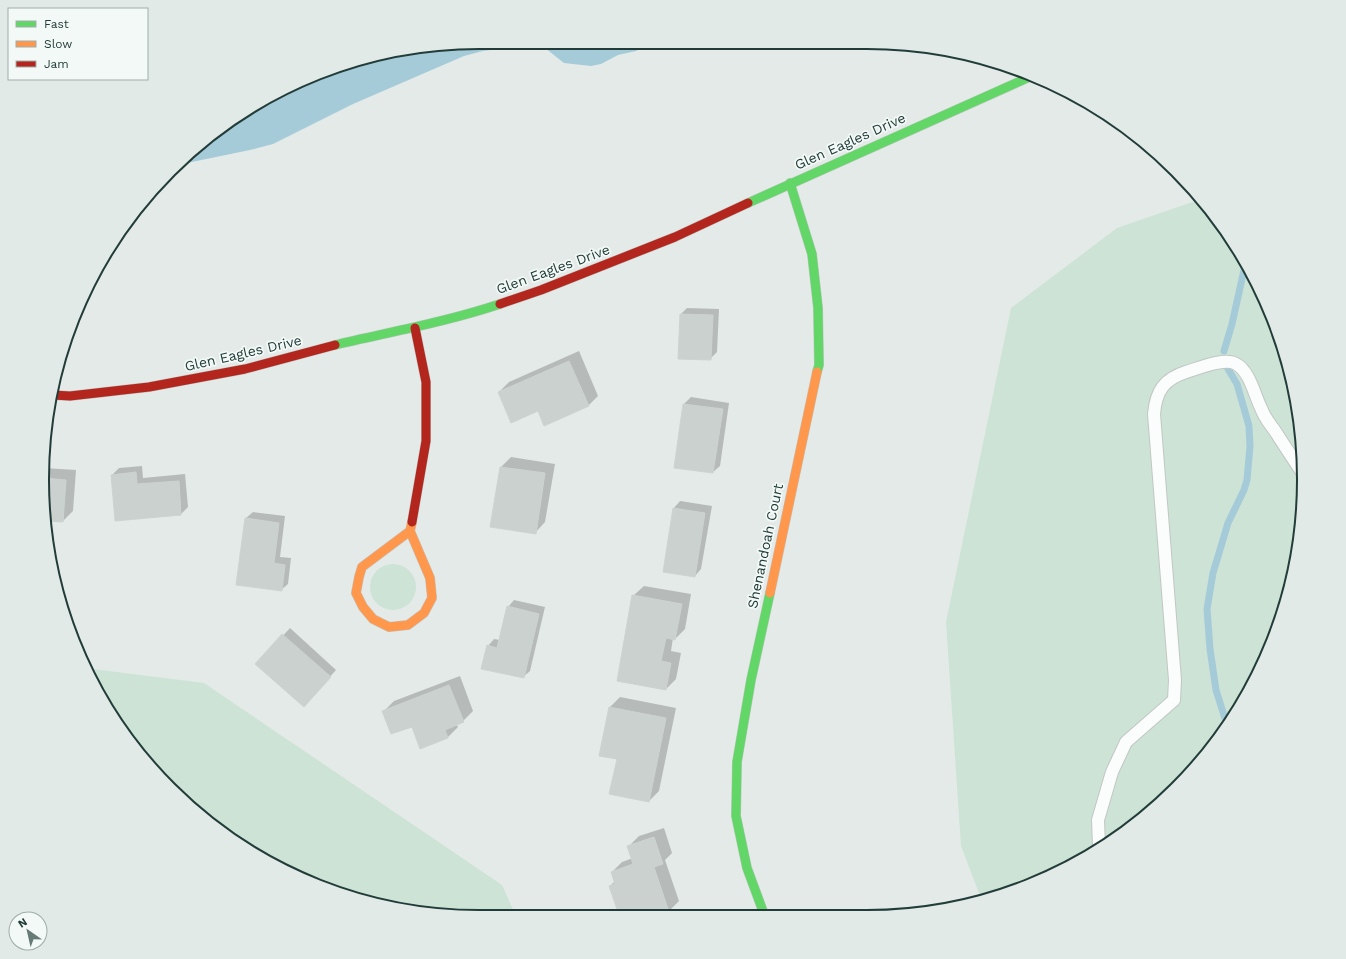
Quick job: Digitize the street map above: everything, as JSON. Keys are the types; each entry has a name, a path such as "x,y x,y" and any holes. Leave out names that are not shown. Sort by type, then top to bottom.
{"street":[{"name":"Glen Eagles Drive","path":"57,396 70,396 150,387 245,369 336,345 414,328 479,311 549,287 675,237 790,183 1024,79"},
{"name":"Shenandoah Court","path":"763,910 747,868 736,816 737,762 751,680 819,365 818,308 812,254 790,183"},
{"path":"410,531 362,567 359,577 356,592 363,607 373,619 389,627 408,625 424,613 432,598 430,578 410,531 426,441 426,382 414,328"}],"lane":[{"path":"1099,841 1098,820 1112,772 1126,742 1174,700 1175,680 1154,414 1155,402 1164,384 1182,373 1215,363 1236,363 1243,369 1251,384 1261,410 1296,464"}],"green space":[{"path":"1194,201 1208,217 1224,240 1253,289 1274,341 1289,396 1293,423 1297,480 1296,508 1289,563 1274,618 1253,670 1224,719 1208,742 1171,784 1129,821 1082,852 1057,866 1031,877 980,895 961,846 946,622 1011,308 1117,228"},
{"path":"393,564 406,568 412,574 416,587 412,600 406,606 393,610 380,606 374,600 370,587 374,574 380,568"},
{"path":"93,669 204,683 502,885 513,910 451,909 396,902 368,895 341,887 289,866 240,837 217,821 175,784 138,742 107,695"}],"water":[{"path":"498,49 464,56 353,104 273,144 189,163 217,138 264,107 289,93 341,72 396,57 423,53 451,50"},
{"path":"546,49 639,49 618,55 601,64 591,66 564,63"}],"building":[{"path":"680,314 713,315 711,360 678,359"},
{"path":"569,361 589,406 544,426 538,411 511,423 498,392"},
{"path":"683,404 723,409 713,473 674,468"},
{"path":"500,467 545,473 536,534 490,527"},
{"path":"136,472 137,484 179,481 181,515 115,521 111,475"},
{"path":"49,478 66,480 63,522 51,521"},
{"path":"673,508 705,513 695,577 663,572"},
{"path":"245,518 279,523 274,563 285,565 282,591 236,585"},
{"path":"632,595 682,604 675,640 666,638 661,661 671,663 666,690 617,681"},
{"path":"507,606 539,614 524,678 481,669 487,645 497,648"},
{"path":"282,634 331,677 304,707 255,664"},
{"path":"449,685 464,722 445,730 448,738 420,749 412,727 391,734 382,711"},
{"path":"609,707 666,718 649,802 609,794 617,759 599,756"},
{"path":"654,837 663,864 654,867 668,910 617,910 609,886 615,884 611,872 633,864 627,846"}],"waterway":[{"path":"1224,351 1232,324 1244,272"},
{"path":"1225,718 1216,690 1210,649 1207,609 1213,573 1228,523 1244,490 1247,480 1250,446 1249,426 1237,384 1228,369"}],"traffic: fast":[{"path":"748,203 1024,79"},
{"path":"790,183 812,254 818,308 819,365 817,372"},
{"path":"335,345 439,321 500,304"},
{"path":"763,910 747,868 736,816 737,762 751,680 770,593"}],"traffic: slow":[{"path":"770,593 817,372"},
{"path":"410,531 362,567 359,577 356,593 363,607 373,619 389,627 408,625 424,613 432,598 430,578 410,531 412,522"}],"traffic: jam":[{"path":"500,304 541,290 675,237 748,203"},
{"path":"412,522 426,441 426,382 415,328"},
{"path":"57,395 70,396 149,387 245,369 335,345"}]}
